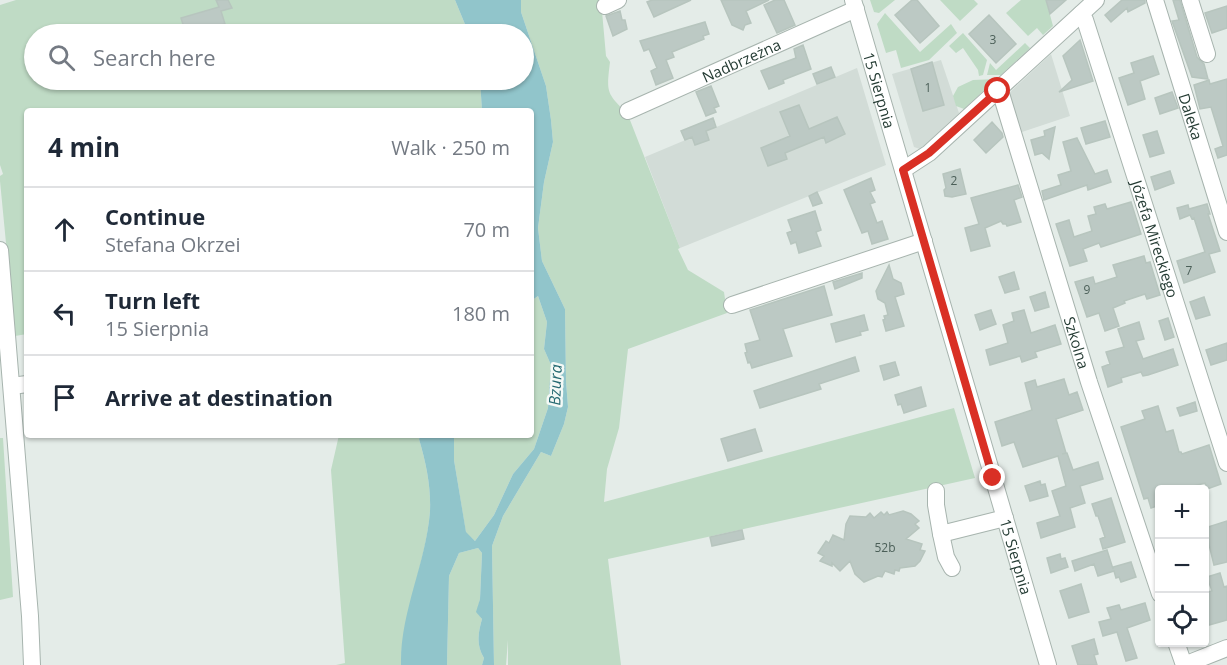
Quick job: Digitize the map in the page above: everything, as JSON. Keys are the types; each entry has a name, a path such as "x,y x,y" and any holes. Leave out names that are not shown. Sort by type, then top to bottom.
{"street":[{"path":"903,170 929,153 1096,0"},
{"name":"Daleka","path":"1155,0 1227,232"},
{"path":"1190,0 1207,54"},
{"name":"Nadbrzeżna","path":"628,111 855,5"},
{"name":"15 Sierpnia","path":"855,5 1048,665"},
{"name":"Józefa Mireckiego","path":"1081,14 1085,20 1227,463"},
{"name":"Szkolna","path":"998,91 1089,382 1160,593"},
{"path":"732,305 924,241"},
{"path":"0,250 4,338 19,385 32,665"},
{"path":"936,491 941,534 946,557 952,568"},
{"path":"941,534 1005,518"},
{"path":"1178,647 1184,665 1227,648"}],"shaded area":[{"path":"1051,54 1070,116 1019,133 1007,95"},
{"path":"941,60 959,113 920,149 914,147 892,74"},
{"path":"857,68 886,165 680,248 645,157"}],"green space":[{"path":"16,0 455,0 465,24 24,24 24,90 481,90 482,108 24,108 24,334 15,336 0,181 0,176 3,174 0,165 0,5"},
{"path":"521,0 601,0 606,56 610,62 608,87 612,97 628,115 688,270 724,292 727,313 628,349 619,428 607,469 604,502 954,408 975,478 608,559 621,665 508,665 508,640 506,665 494,665 492,546 503,516 541,452 551,456 568,407 565,309 542,261 538,228 544,182 553,142 551,120 546,86 534,50 534,24 525,24 521,12"},
{"path":"870,0 895,0 879,13 874,12"},
{"path":"940,0 974,0 978,4 960,21"},
{"path":"1021,0 1046,0 1053,26 1043,35 1037,28 1028,36 1006,13"},
{"path":"885,13 920,52 951,24 957,33 929,60 901,68 896,50 886,53 877,24"},
{"path":"963,33 987,60 983,75 979,76 978,70 963,48 956,53 949,46"},
{"path":"1025,43 1030,48 1001,75 987,75 990,63 996,70"},
{"path":"996,79 964,109 956,106 953,96 958,87 973,80"},
{"path":"538,296 547,322 544,349 551,365 548,408 534,449 513,474 494,515 475,541 466,533 454,460 454,438 534,438 534,299"},
{"path":"0,438 3,438 13,597 0,600"},
{"path":"338,438 420,438 428,475 430,511 424,550 405,626 401,665 336,665 345,663 331,470"},
{"path":"478,548 482,553 480,599 477,612 482,619 478,639 484,658 482,665 447,665 449,576 459,553"}],"water":[{"path":"455,0 521,0 521,12 525,24 465,24"},
{"name":"Bzura","path":"534,50 546,86 553,142 544,182 538,228 542,261 565,309 568,407 551,456 541,452 503,516 492,546 494,665 482,665 484,658 479,644 482,619 476,612 480,599 482,553 478,548 459,553 449,576 447,665 401,665 405,626 424,550 430,511 428,475 420,438 454,438 454,460 466,532 475,541 494,515 513,474 534,449 548,408 551,365 544,349 547,322 538,296 534,299 534,108 482,108 481,90 534,90"}],"building":[{"path":"216,0 228,0 232,8 221,11 225,24 183,24 181,18 219,7"},
{"path":"691,0 654,17 647,2"},
{"path":"721,0 769,0 746,11 751,23 745,25 743,30 732,25"},
{"path":"775,0 784,0 795,25 777,33 764,5"},
{"path":"912,0 917,0 939,26 920,43 895,15"},
{"path":"1046,0 1066,0 1050,14"},
{"path":"1122,0 1145,0 1145,3 1128,12 1127,8 1111,22 1105,15"},
{"path":"1173,0 1180,0 1197,57 1204,64 1208,79 1192,77 1172,21 1179,20"},
{"path":"1227,6 1227,28 1212,33 1205,13"},
{"path":"620,11 627,29 613,36 606,16"},
{"path":"989,15 1016,44 996,63 969,34"},
{"path":"705,22 709,34 703,36 704,39 672,52 674,57 666,60 673,78 656,85 651,71 657,68 649,49 644,51 640,41"},
{"path":"1080,40 1093,81 1059,92 1072,80 1063,56"},
{"path":"803,45 811,69 783,80 784,83 769,89 761,71 796,58 794,49"},
{"path":"1153,56 1159,74 1140,81 1145,99 1128,105 1119,78 1134,73 1131,63"},
{"path":"932,62 944,105 923,111 911,69"},
{"path":"831,67 835,77 817,84 813,74"},
{"path":"1227,79 1227,155 1218,158 1215,149 1223,146 1211,107 1200,109 1194,85 1209,80 1210,84"},
{"path":"711,86 719,106 714,108 716,112 706,116 696,92"},
{"path":"1172,92 1178,108 1160,114 1155,98"},
{"path":"799,105 809,129 837,117 845,134 826,143 824,137 785,153 787,159 768,166 761,148 790,136 780,112"},
{"path":"713,118 716,127 706,131 709,140 695,145 692,137 685,140 681,131"},
{"path":"1105,121 1110,137 1086,144 1081,128"},
{"path":"992,122 1003,137 986,153 974,140"},
{"path":"1055,127 1049,159 1042,153 1035,155 1031,140 1045,136 1044,131"},
{"path":"1157,131 1164,153 1150,157 1143,135"},
{"path":"1077,138 1095,174 1107,170 1111,182 1088,190 1087,185 1044,200 1042,191 1061,185 1058,175 1071,171 1063,142"},
{"path":"960,169 966,194 945,196 943,174"},
{"path":"1170,171 1174,183 1155,190 1151,177"},
{"path":"871,178 875,190 870,192 875,202 870,204 877,223 882,221 888,239 872,244 868,231 862,233 844,190"},
{"path":"1018,185 1022,197 1014,200 1021,222 1007,226 1001,221 985,228 990,246 971,251 965,228 979,224 971,198"},
{"path":"817,192 822,203 813,206 809,196"},
{"path":"1131,202 1141,234 1101,247 1099,243 1083,249 1087,261 1070,266 1056,224 1069,220 1074,237 1092,231 1088,216 1096,214 1094,207 1105,204 1107,209"},
{"path":"1207,204 1220,251 1209,254 1215,272 1184,283 1177,261 1205,252 1194,218 1192,219 1190,215 1180,219 1177,208 1188,205 1189,209"},
{"path":"815,211 821,230 816,232 821,246 799,253 796,242 791,244 787,233 792,231 788,220"},
{"path":"1144,256 1146,263 1150,262 1160,295 1147,299 1145,294 1124,301 1125,303 1113,308 1119,326 1105,331 1099,313 1087,317 1075,282 1093,277 1095,284 1117,277 1113,265"},
{"path":"889,265 893,279 901,283 904,294 895,297 904,326 886,331 883,320 884,316 888,315 885,303 878,299 876,291"},
{"path":"1014,272 1019,289 1005,293 999,277"},
{"path":"862,273 862,278 835,289 833,282"},
{"path":"824,286 832,315 783,329 792,356 752,368 745,353 747,352 745,344 760,340 750,310"},
{"path":"1045,292 1049,307 1035,311 1030,297"},
{"path":"1204,297 1210,315 1196,319 1190,302"},
{"path":"991,310 996,324 980,330 975,315"},
{"path":"1024,310 1031,333 1055,325 1061,344 1035,352 1037,357 1022,362 1020,356 990,365 986,350 1008,343 1003,325 1014,321 1012,313"},
{"path":"864,315 868,330 860,332 861,335 836,342 831,324"},
{"path":"1168,318 1174,337 1165,340 1159,321"},
{"path":"1139,322 1144,339 1136,341 1143,359 1173,349 1178,365 1148,375 1143,376 1141,372 1121,378 1122,382 1108,387 1102,367 1110,364 1106,352 1124,347 1118,329"},
{"path":"1227,343 1227,360 1211,365 1206,350"},
{"path":"855,357 859,371 819,384 821,389 760,408 754,391"},
{"path":"895,362 899,375 884,380 880,366"},
{"path":"1064,379 1069,395 1077,392 1083,410 1056,419 1066,453 1062,454 1067,453 1073,470 1098,462 1103,479 1080,486 1085,503 1070,508 1075,527 1041,538 1037,523 1060,516 1052,491 1066,486 1058,456 1023,467 1014,442 1002,446 995,422 1032,410 1025,383 1035,380 1037,387"},
{"path":"921,387 926,406 904,413 895,395"},
{"path":"1195,402 1197,411 1180,416 1177,408"},
{"path":"1158,406 1166,432 1173,430 1179,452 1182,454 1209,445 1221,484 1209,488 1209,485 1205,483 1155,485 1155,507 1151,508 1148,498 1144,499 1121,427 1145,419 1142,411"},
{"path":"755,429 762,451 728,461 721,439"},
{"path":"1040,481 1041,485 1045,484 1048,496 1030,501 1025,486"},
{"path":"1111,498 1125,542 1103,549 1100,539 1105,537 1092,504"},
{"path":"903,511 919,521 915,524 919,528 906,539 922,544 920,550 925,551 915,566 900,568 899,571 895,570 894,574 885,571 882,577 878,576 864,582 855,574 850,561 840,571 832,563 832,566 820,561 824,556 818,553 826,541 829,543 833,535 844,540 846,524 850,516 866,517 870,513 874,518 881,512 884,515 887,512 889,515"},
{"path":"1227,521 1227,562 1214,565 1209,544 1209,527"},
{"path":"742,530 744,539 712,546 710,537"},
{"path":"1107,550 1113,569 1113,567 1131,562 1136,577 1121,582 1119,577 1116,578 1114,571 1098,576 1094,564 1075,571 1072,561"},
{"path":"1060,554 1061,559 1065,558 1068,567 1051,573 1047,558"},
{"path":"1220,573 1224,587 1227,586 1227,620 1209,625 1209,592 1212,591 1209,576"},
{"path":"1081,584 1089,612 1069,618 1060,591"},
{"path":"1145,603 1150,620 1127,628 1137,658 1126,661 1117,632 1103,636 1099,622 1111,619 1107,608 1119,605 1121,610"},
{"path":"1094,639 1098,654 1094,655 1097,665 1078,665 1072,646"}],"route":[{"path":"993,478 903,170 929,153 998,91"}]}
